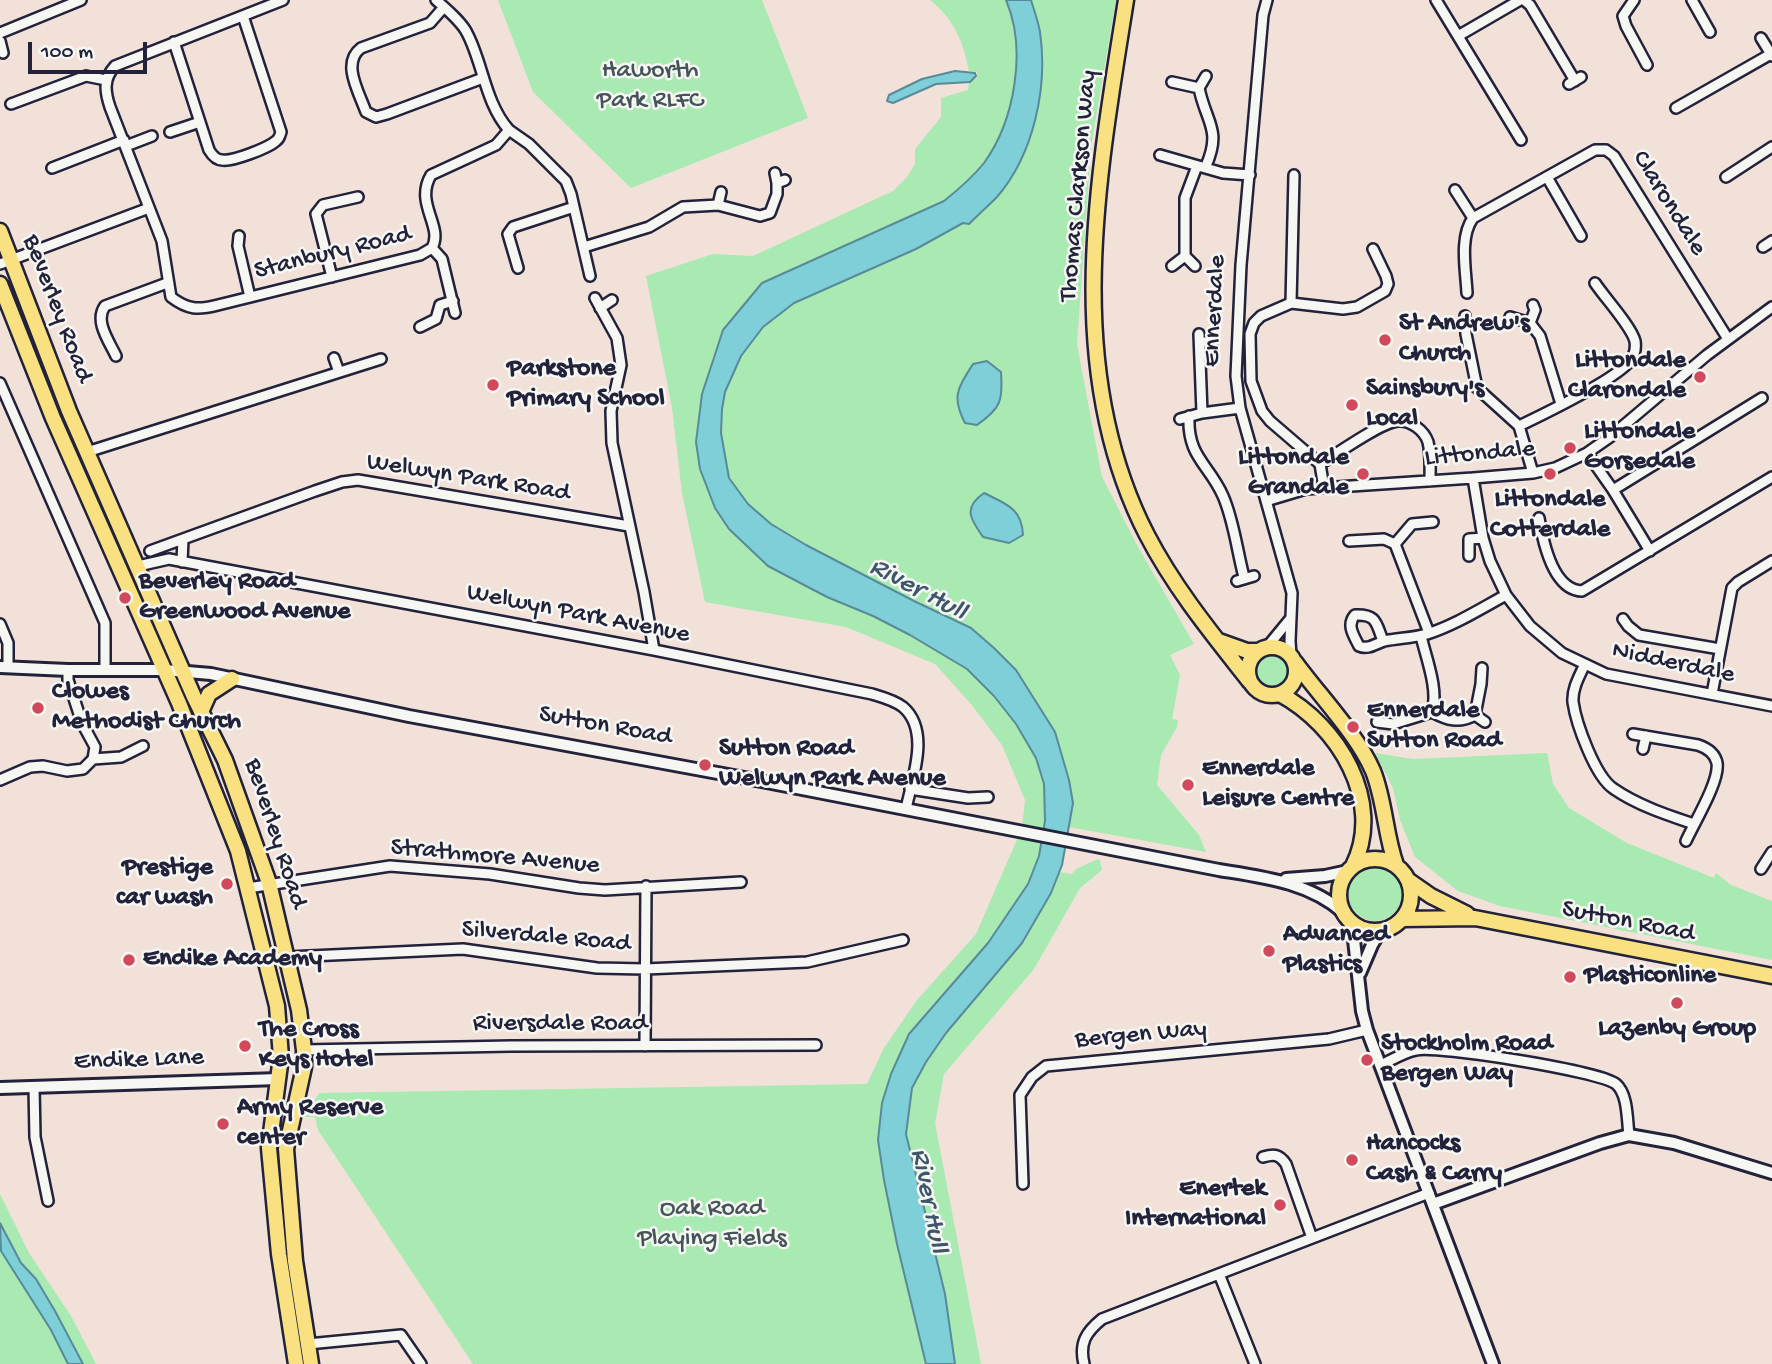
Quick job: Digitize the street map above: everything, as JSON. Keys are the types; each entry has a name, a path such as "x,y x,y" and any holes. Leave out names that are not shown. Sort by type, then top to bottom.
{"main road":[{"name":"Thomas Clarkson Way","path":"1126,0 1104,149 1094,260 1093,312 1098,380 1112,447 1139,517 1192,609 1250,682"},
{"name":"Beverley Road","path":"0,231 5,263 201,712 225,760 269,883 301,1025 304,1050 304,1067 286,1149 296,1364"},
{"name":"Beverley Road","path":"0,284 53,418 164,670 238,851 277,1006 279,1079 269,1149 276,1217 295,1310 308,1344 311,1364"},
{"path":"1218,640 1240,650 1280,648 1293,659 1357,743 1369,764 1378,788 1388,841 1396,865 1408,880 1431,896 1475,918"},
{"path":"1263,649 1253,656 1248,668 1250,682 1264,694 1280,694 1307,712 1326,731 1352,773 1360,794 1364,823 1361,848 1339,891 1348,917 1360,928 1381,930 1393,926 1402,919 1411,900 1408,880"},
{"path":"1280,694 1292,684 1296,670 1293,659"},
{"path":"201,712 209,694 232,679"},
{"path":"218,800 236,791"},
{"path":"1350,869 1363,860 1374,858 1396,865"},
{"path":"1402,919 1475,918"},
{"name":"Sutton Road","path":"1475,918 1772,976"},
{"path":"279,1033 301,1025"},
{"path":"276,1217 291,1215"}],"street":[{"path":"0,33 81,0"},
{"path":"116,356 100,321 100,313 105,306 167,283 162,241 106,94 106,80 115,66 283,0"},
{"path":"436,0 467,31 483,78 502,121 566,181 590,276"},
{"name":"Ennerdale","path":"1267,0 1263,15 1238,320 1236,376 1240,408 1291,586 1293,659"},
{"path":"1436,0 1521,140"},
{"path":"1458,36 1522,0 1530,5 1575,80"},
{"path":"1634,0 1623,16 1647,65"},
{"path":"1692,0 1710,32"},
{"path":"444,7 430,23 354,53 350,67 366,112 376,117 387,114 483,78"},
{"path":"174,42 209,150 217,159 222,160 242,156 279,139 281,132 243,16"},
{"path":"1676,108 1771,55 1760,38"},
{"path":"0,41 4,52"},
{"path":"11,104 86,76 106,80"},
{"path":"1195,266 1185,256 1185,198 1214,149 1214,130 1199,88 1206,76"},
{"path":"1172,82 1199,88"},
{"path":"170,132 200,122"},
{"name":"Stanbury Road","path":"167,283 171,298 184,307 197,310 420,255 432,247 435,236 425,201 426,183 430,175 496,145 509,130"},
{"path":"52,167 152,136"},
{"path":"1726,177 1772,146"},
{"name":"Clarondale","path":"1473,218 1595,150 1606,150 1614,156 1728,339"},
{"path":"1160,155 1223,173 1250,175"},
{"path":"1291,303 1294,175"},
{"path":"1547,177 1581,236"},
{"path":"584,247 617,234 649,227 682,207 718,205 760,216 769,213 779,179"},
{"path":"1455,190 1473,218 1466,233 1467,293"},
{"path":"718,205 721,192"},
{"path":"331,277 316,214 323,205 351,195"},
{"path":"518,268 508,234 513,227 574,207"},
{"path":"5,263 149,208"},
{"path":"239,236 238,246 250,297"},
{"path":"432,247 442,259 455,313"},
{"path":"1324,488 1320,464 1270,421 1258,403 1251,381 1251,334 1254,323 1261,316 1291,303 1343,309 1356,307 1385,291 1388,284 1386,276 1373,248"},
{"path":"1172,266 1185,256"},
{"path":"1519,426 1610,376 1628,363 1635,353 1631,331 1595,283"},
{"path":"595,298 617,338 621,365 611,411 612,443 654,650"},
{"path":"600,308 612,300"},
{"path":"419,327 436,319 440,305 453,301"},
{"path":"1530,323 1535,310 1533,305"},
{"name":"Littondale","path":"1266,501 1307,489 1533,473 1555,468 1587,453 1610,437 1728,339 1772,307"},
{"path":"1465,316 1477,388 1519,426 1533,473"},
{"path":"1510,317 1530,323 1540,336 1561,404"},
{"path":"1202,413 1199,338 1212,342"},
{"path":"334,358 339,372"},
{"path":"87,452 381,359"},
{"path":"0,383 3,398 104,623 105,670"},
{"path":"1613,490 1762,398"},
{"path":"1240,408 1185,417 1192,447 1223,497 1245,578"},
{"path":"1320,464 1384,426 1398,421 1412,424 1426,437 1429,444 1430,481"},
{"path":"1587,453 1650,551"},
{"path":"1539,518 1543,544 1563,584 1572,591 1582,591 1772,477"},
{"name":"Nidderdale","path":"1473,478 1483,538 1490,561 1506,595 1530,626 1562,653 1584,666 1606,674 1772,706"},
{"name":"Welwyn Park Road","path":"150,551 315,491 358,480 629,526"},
{"path":"1395,544 1412,524 1433,522"},
{"path":"1469,556 1469,540 1483,538"},
{"path":"182,562 183,539"},
{"path":"1349,541 1384,539 1395,544 1425,634 1434,705 1432,712"},
{"name":"Welwyn Park Avenue","path":"138,566 169,559 872,694 902,707 916,728 918,746 906,809"},
{"path":"1712,694 1732,588 1772,561"},
{"path":"1383,641 1425,634 1455,623 1506,595"},
{"path":"1263,649 1283,630 1291,618"},
{"path":"1623,619 1639,635 1720,649"},
{"path":"0,624 8,643 4,667"},
{"path":"1584,666 1574,688 1573,702 1590,755 1602,778 1612,789 1664,814 1694,824"},
{"name":"Sutton Road","path":"4,667 164,670 232,679 409,716 1219,870 1280,879"},
{"path":"1475,715 1482,668"},
{"path":"68,670 68,680 82,723 95,747 93,760"},
{"path":"1377,722 1392,724 1432,712 1447,720 1465,720 1475,715"},
{"path":"1475,715 1485,722"},
{"path":"1633,734 1698,745 1705,747 1715,757 1718,765 1716,772 1686,841"},
{"path":"1643,749 1646,736"},
{"path":"0,780 30,767 43,766 67,771 83,768 93,760 121,757 144,745"},
{"path":"910,789 968,798 988,797"},
{"path":"1767,866 1772,852"},
{"name":"Strathmore Avenue","path":"248,888 390,866 490,874 605,890 741,882"},
{"path":"1280,879 1325,876 1350,869"},
{"path":"1280,879 1322,897 1348,917 1367,1030 1493,1364"},
{"path":"645,1045 646,886"},
{"path":"1359,975 1381,930"},
{"name":"Silverdale Road","path":"266,958 463,949 597,968 645,969 807,962 903,940"},
{"name":"Bergen Way","path":"1023,1184 1020,1095 1032,1077 1046,1066 1329,1039 1367,1030"},
{"name":"Riversdale Road","path":"304,1050 816,1045"},
{"path":"1381,1065 1415,1050 1436,1049 1603,1077 1618,1086 1624,1097 1629,1135"},
{"name":"Endike Lane","path":"0,1088 279,1079"},
{"path":"34,1087 35,1137 48,1201"},
{"path":"1084,1364 1081,1353 1087,1331 1102,1320 1312,1238 1600,1143 1629,1135 1674,1143 1772,1173"},
{"path":"1263,1157 1274,1154 1281,1157 1286,1164 1312,1238"},
{"path":"1219,1274 1255,1364"},
{"path":"308,1344 401,1335 421,1364"}],"green space":[{"name":"Haworth Park RLFC","path":"498,0 762,0 808,118 631,188 533,92"},
{"name":"Oak Road Playing Fields","path":"930,0 1006,0 1016,40 1015,84 995,146 975,174 944,201 762,284 723,330 712,359 700,469 715,508 729,529 768,566 910,635 967,669 994,696 1016,724 1036,758 1044,784 1045,821 1039,856 1028,884 988,943 930,1009 878,1140 897,1244 926,1364 473,1364 318,1130 315,1117 300,1117 320,1093 867,1084 884,1048 917,1000 976,934 1022,828 1025,800 1002,745 971,704 935,664 846,627 705,602 682,493 672,408 646,276 713,254 753,256 893,191 915,164 915,149 941,117 941,98 968,90 969,82 977,78 977,72 969,71 964,50 951,23"},
{"path":"1031,0 1116,0 1091,146 1077,344 1102,477 1138,547 1194,644 1170,655 1180,675 1172,719 1178,720 1177,727 1161,755 1157,785 1199,835 1206,852 1069,827 1073,803 1055,732 1016,670 971,628 806,545 771,524 748,504 729,478 724,460 721,433 725,392 741,356 763,327 794,303 916,249 963,223 969,224 997,197 1009,180 1020,161 1035,119 1042,74 1039,28"},
{"path":"1272,655 1284,660 1289,672 1284,684 1272,689 1260,684 1255,672 1260,660"},
{"path":"1375,753 1413,759 1547,753 1553,784 1569,808 1627,843 1714,878 1716,873 1731,885 1772,901 1772,960 1500,906 1458,891 1415,857 1400,820 1393,788"},
{"path":"1098,859 1102,870 1080,888 1034,969 944,1074 935,1123 981,1364 955,1364 945,1294 906,1134 912,1088 946,1033 1022,943 1051,893 1059,872 1072,874 1076,869"},
{"path":"1375,867 1394,875 1402,894 1394,913 1375,921 1356,913 1348,894 1356,875"},
{"path":"0,1194 29,1253 71,1316 96,1364 83,1364 36,1279 20,1262 0,1223"},
{"path":"0,1249 51,1330 68,1364 0,1364"}],"water":[{"path":"1006,0 1031,0 1039,28 1042,53 1040,97 1035,119 1029,140 1010,180 969,224 963,223 916,249 794,303 763,327 741,356 725,392 722,409 721,433 729,478 748,504 771,524 806,545 971,628 1016,670 1055,732 1069,780 1073,803 1062,865 1051,893 1022,943 946,1033 912,1088 906,1134 945,1294 955,1364 926,1364 884,1180 878,1140 882,1103 891,1074 909,1034 988,943 1028,884 1039,856 1045,821 1044,784 1036,758 1016,724 994,696 967,669 910,635 768,566 729,529 715,508 700,469 696,442 702,394 723,330 762,283 944,201 984,163 1003,126 1015,84 1016,40"},
{"path":"955,71 975,73 976,76 970,82 936,84 893,103 887,101 889,95 922,79"},
{"path":"987,361 1001,372 999,403 991,414 977,425 965,423 957,399 960,386 973,364"},
{"path":"984,493 1006,504 1016,513 1023,535 1009,543 983,537 972,520 971,509"},
{"path":"0,1223 21,1263 36,1279 55,1311 83,1364 68,1364 51,1330 1,1251"}],"place":[{"name":"St Andrew's Church","path":"1385,340"},
{"name":"Littondale Clarondale","path":"1700,377"},
{"name":"Parkstone Primary School","path":"493,385"},
{"name":"Sainsbury's Local","path":"1352,405"},
{"name":"Littondale Gorsedale","path":"1570,448"},
{"name":"Littondale Grandale","path":"1363,474"},
{"name":"Littondale Cotterdale","path":"1550,474"},
{"name":"Beverley Road Greenwood Avenue","path":"125,598"},
{"name":"Clowes Methodist Church","path":"38,708"},
{"name":"Ennerdale Sutton Road","path":"1353,727"},
{"name":"Sutton Road Welwyn Park Avenue","path":"705,765"},
{"name":"Ennerdale Leisure Centre","path":"1188,785"},
{"name":"Prestige car wash","path":"227,884"},
{"name":"Advanced Plastics","path":"1269,951"},
{"name":"Endike Academy","path":"129,960"},
{"name":"Plasticonline","path":"1570,977"},
{"name":"Lazenby Group","path":"1677,1003"},
{"name":"The Cross Keys Hotel","path":"245,1046"},
{"name":"Stockholm Road Bergen Way","path":"1367,1060"},
{"name":"Army Reserve center","path":"223,1124"},
{"name":"Hancocks Cash & Carry","path":"1352,1160"},
{"name":"Enertek International","path":"1280,1205"}],"water label":[{"name":"River Hull","path":"917,591"},
{"name":"River Hull","path":"927,1201"}]}
